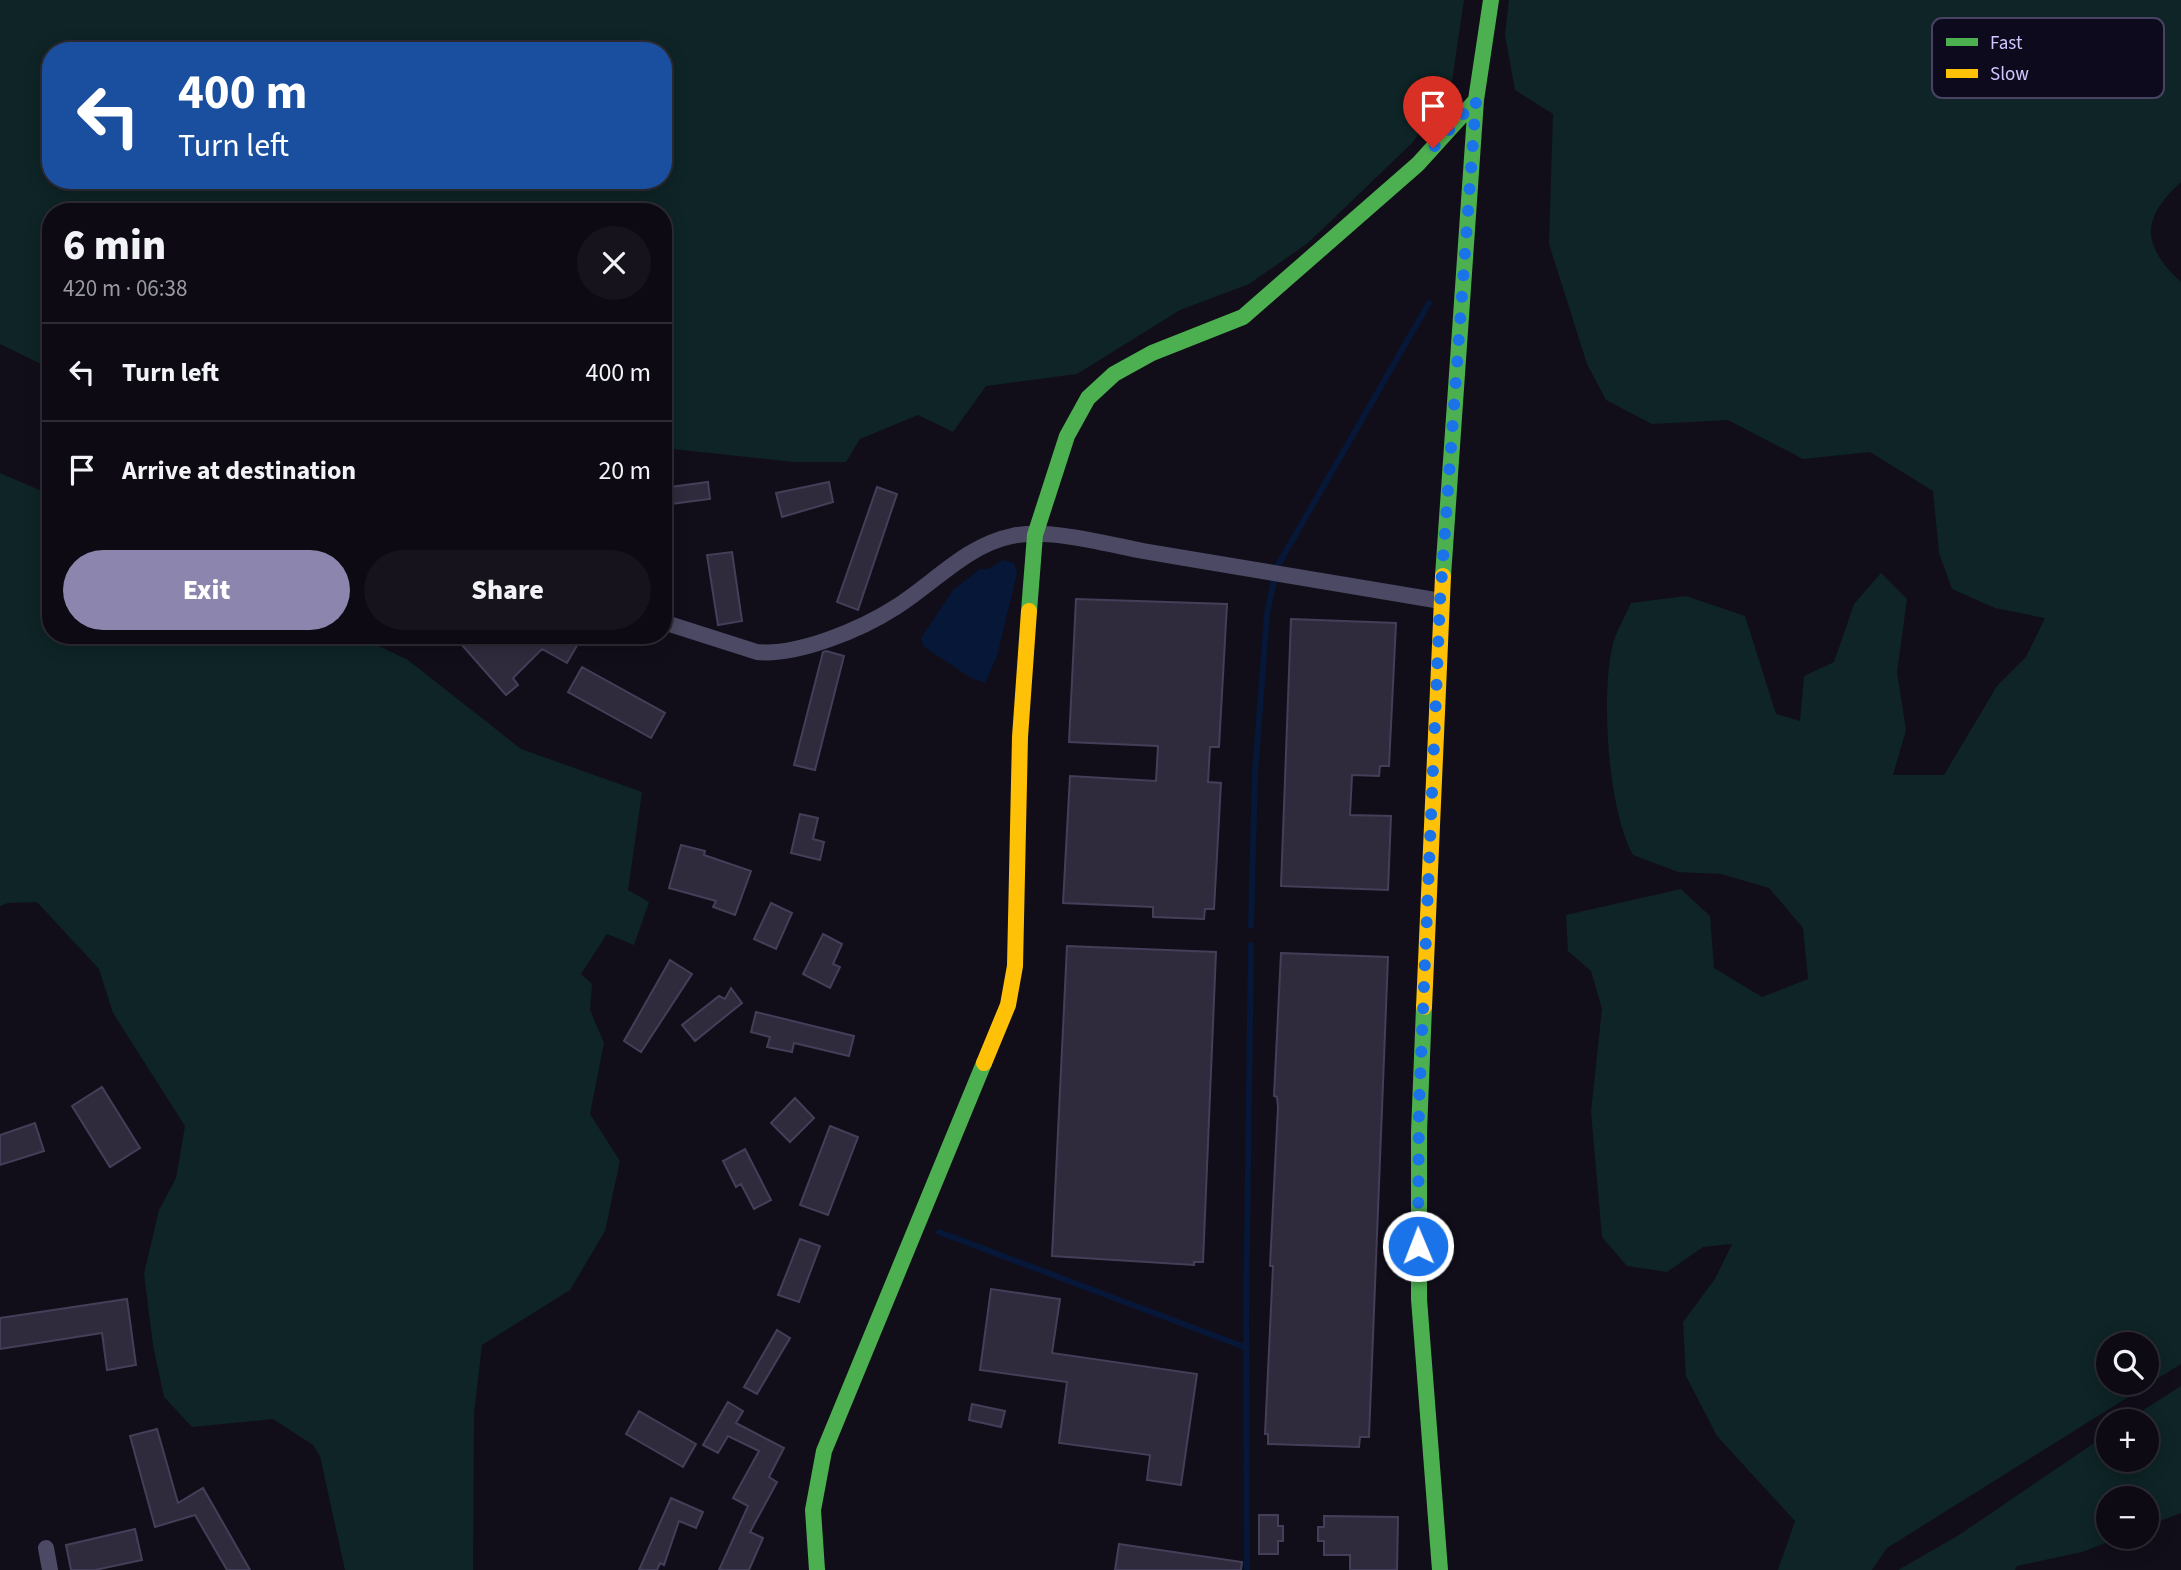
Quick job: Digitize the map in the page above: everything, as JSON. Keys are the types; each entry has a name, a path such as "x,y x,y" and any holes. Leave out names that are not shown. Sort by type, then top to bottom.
{"street":[{"path":"1440,1570 1419,1299 1417,1220 1440,601 1476,100 1491,0"},
{"path":"817,1570 812,1539 813,1492 824,1451 1008,1005 1015,966 1013,906 1020,737 1035,535 1067,436 1088,398 1114,374 1153,353 1243,317 1419,164 1476,100"},
{"path":"672,625 757,652 772,654 801,649 895,608 993,540 1016,535 1035,535 1440,601"},
{"path":"46,1548 50,1570"}],"green space":[{"path":"0,0 1464,0 1452,81 1413,142 1308,243 1249,284 1180,310 1077,374 986,386 953,432 918,415 860,439 846,462 794,462 672,449 672,203 42,203 42,365 0,344"},
{"path":"1509,0 2181,0 2181,182 2158,208 2151,232 2159,256 2181,282 2181,1364 2159,1378 2159,1332 2096,1332 2096,1395 2131,1395 2109,1409 2096,1409 2096,1417 1887,1548 1872,1570 1778,1570 1795,1521 1717,1436 1686,1376 1683,1322 1715,1279 1732,1244 1703,1247 1667,1272 1627,1266 1602,1237 1591,1112 1602,1009 1591,971 1568,951 1566,915 1681,889 1710,916 1714,968 1762,997 1808,979 1803,928 1769,888 1721,874 1678,872 1633,855 1624,835 1612,783 1607,695 1612,648 1631,603 1686,596 1745,616 1776,714 1800,721 1804,676 1834,662 1854,604 1881,573 1907,599 1897,672 1906,730 1893,775 1944,775 1997,686 2026,657 2045,618 1995,608 1952,589 1939,553 1933,491 1870,452 1803,459 1728,420 1652,424 1606,400 1587,364 1549,244 1553,114 1515,90 1505,35"},
{"path":"0,473 42,491 42,644 375,644 408,660 521,749 642,792 628,890 649,902 634,945 607,934 581,974 592,984 590,1010 604,1043 590,1114 620,1161 605,1231 570,1290 482,1345 474,1413 473,1570 345,1570 320,1456 313,1445 273,1419 192,1427 164,1397 153,1345 144,1274 159,1210 176,1178 185,1126 113,1013 99,969 37,902 8,903 0,906"},
{"path":"2181,1386 2181,1513 2159,1521 2159,1486 2096,1486 2096,1547 2017,1566 2015,1570 1898,1570 1959,1535 2096,1442 2096,1472 2159,1472 2159,1409 2145,1409"}],"water":[{"path":"1003,560 1014,563 1017,573 997,656 985,683 971,678 923,646 921,638 953,590 980,569 988,569"}],"building":[{"path":"708,482 710,499 672,504 672,487"},
{"path":"829,482 833,502 782,517 776,493"},
{"path":"877,487 897,494 858,610 837,602"},
{"path":"732,552 742,621 718,625 707,555"},
{"path":"1076,599 1227,604 1219,747 1210,747 1208,782 1221,783 1214,909 1205,909 1204,919 1153,917 1153,907 1063,903 1070,776 1156,781 1158,746 1069,742"},
{"path":"1291,619 1396,623 1389,766 1380,766 1379,776 1352,775 1350,815 1391,816 1388,890 1281,886"},
{"path":"578,644 567,663 542,649 513,678 518,685 506,695 462,645"},
{"path":"823,652 844,656 815,770 794,765"},
{"path":"582,667 665,713 651,738 568,692"},
{"path":"800,814 818,818 813,839 824,842 820,860 791,853"},
{"path":"681,845 705,851 704,855 751,871 735,915 713,907 716,901 669,888"},
{"path":"771,903 792,913 776,949 754,939"},
{"path":"823,934 842,944 833,964 840,967 830,988 803,974"},
{"path":"1067,946 1216,952 1203,1262 1194,1262 1194,1265 1052,1256"},
{"path":"1281,953 1388,957 1369,1437 1360,1437 1359,1447 1268,1444 1268,1434 1265,1434 1273,1266 1270,1266 1278,1107 1277,1097 1274,1096"},
{"path":"670,960 692,974 641,1052 624,1041"},
{"path":"731,988 742,1003 695,1041 682,1025 719,996 725,999"},
{"path":"756,1012 854,1036 849,1056 794,1043 792,1052 767,1047 770,1037 751,1032"},
{"path":"102,1087 140,1148 110,1167 72,1106"},
{"path":"795,1098 814,1118 790,1142 771,1123"},
{"path":"35,1123 44,1151 0,1165 0,1135"},
{"path":"830,1126 858,1137 828,1215 800,1205"},
{"path":"745,1149 771,1200 754,1209 741,1184 736,1187 723,1161"},
{"path":"800,1239 820,1246 799,1302 778,1295"},
{"path":"991,1289 1060,1299 1052,1353 1197,1374 1181,1485 1147,1480 1150,1455 1059,1443 1067,1382 980,1370"},
{"path":"127,1299 136,1365 107,1370 102,1333 0,1349 0,1318"},
{"path":"777,1330 790,1338 757,1394 744,1387"},
{"path":"728,1402 743,1411 736,1423 784,1448 769,1477 777,1482 750,1532 763,1538 749,1570 719,1570 748,1506 733,1498 759,1451 728,1436 718,1453 703,1445"},
{"path":"972,1404 1005,1411 1001,1427 969,1420"},
{"path":"639,1411 696,1444 683,1467 626,1434"},
{"path":"157,1429 178,1503 203,1488 250,1570 227,1570 195,1515 155,1527 130,1436"},
{"path":"671,1498 703,1512 696,1528 679,1521 664,1565 660,1563 657,1570 639,1570"},
{"path":"1259,1515 1278,1515 1278,1526 1283,1526 1283,1541 1278,1541 1278,1554 1259,1554"},
{"path":"1324,1516 1398,1517 1397,1570 1350,1570 1350,1555 1324,1555 1324,1541 1318,1541 1318,1527 1324,1527"},
{"path":"135,1529 142,1560 95,1570 71,1570 66,1545"},
{"path":"1119,1544 1242,1562 1241,1570 1115,1570"}],"waterway":[{"path":"1278,565 1429,303"},
{"path":"1251,926 1255,773 1267,614 1274,580"},
{"path":"1247,1570 1246,1316 1251,945"},
{"path":"939,1232 1247,1348"}],"traffic: fast":[{"path":"1443,576 1476,100 1491,0"},
{"path":"1029,611 1035,535 1067,436 1088,398 1114,374 1152,353 1243,317 1418,164 1476,100"},
{"path":"1424,1007 1419,1132 1419,1299 1440,1570"},
{"path":"817,1570 813,1510 824,1451 984,1063"}],"traffic: slow":[{"path":"1424,1007 1443,576"},
{"path":"984,1063 1008,1005 1015,966 1020,737 1029,611"}],"route":[{"path":"1418,1246 1419,1106 1432,844 1440,601 1476,100 1433,148"}]}
